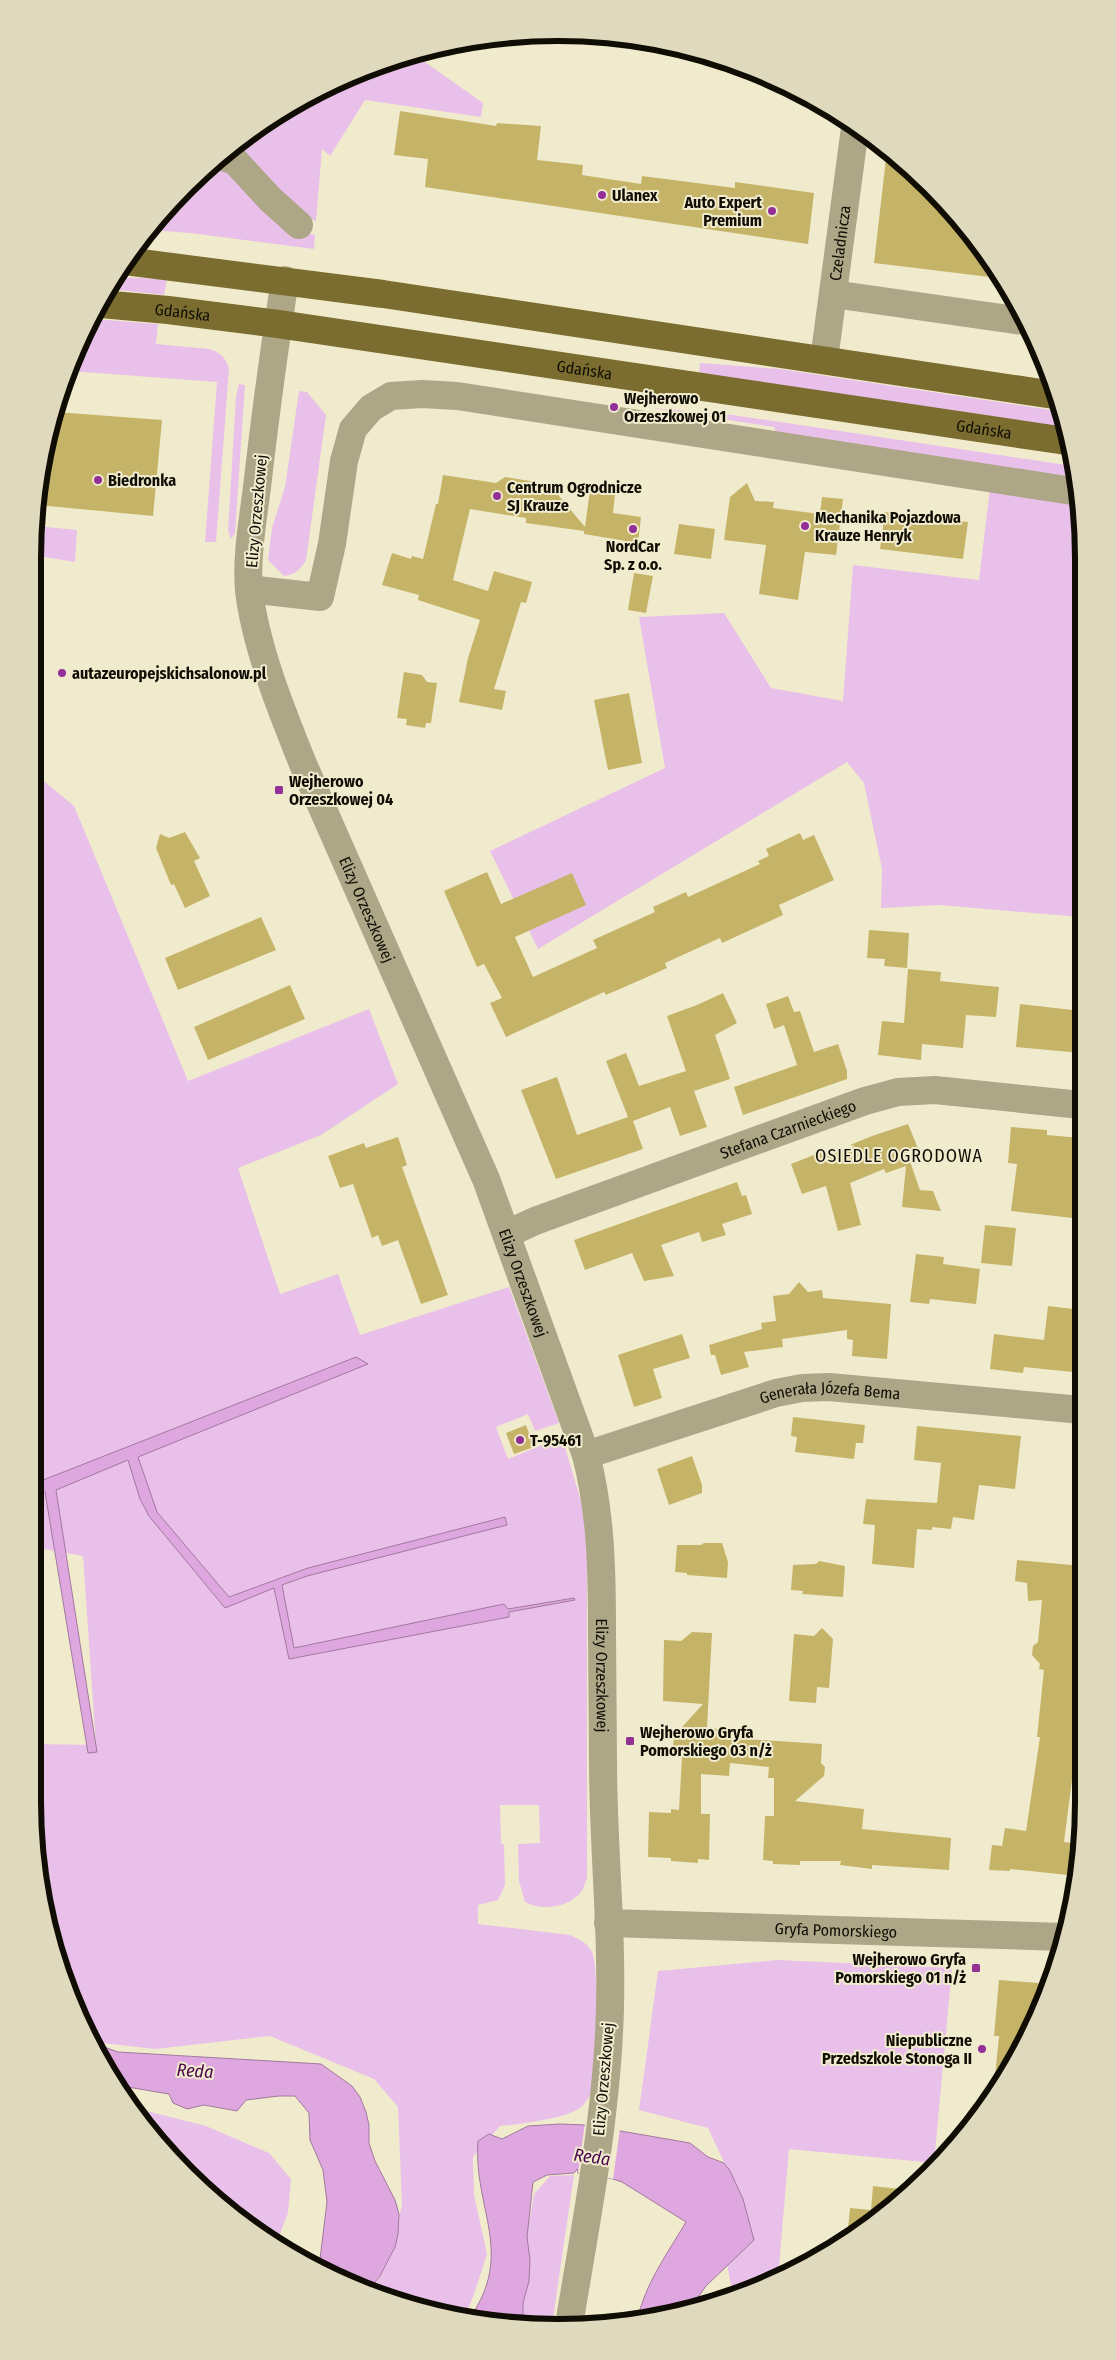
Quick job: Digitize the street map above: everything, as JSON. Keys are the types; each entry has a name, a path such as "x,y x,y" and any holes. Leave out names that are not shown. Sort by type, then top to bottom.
{"main road":[{"path":"134,262 285,280 1048,394"},
{"name":"Gdańska","path":"108,305 278,324 1061,440"}],"street":[{"name":"Czeladnicza","path":"824,360 854,135"},
{"path":"229,159 236,161 270,198 299,225"},
{"name":"Elizy Orzeszkowej","path":"285,280 251,541 249,589 257,629 278,700 303,764 486,1178 586,1455 596,1492 599,1528 604,1848 610,1960 609,2034 593,2176 571,2319"},
{"path":"833,294 1016,320"},
{"path":"249,589 320,596 332,544 344,461 353,429 371,408 391,396 422,394 458,396 1070,491"},
{"name":"Stefana Czarnieckiego","path":"507,1234 535,1221 838,1111 898,1092 935,1090 1075,1104"},
{"name":"Generała Józefa Bema","path":"586,1455 776,1393 802,1388 829,1387 1075,1409"},
{"name":"Gryfa Pomorskiego","path":"608,1923 1057,1937"}],"shaded area":[{"path":"422,60 483,103 481,117 365,100 330,156 322,149 316,221 292,212 235,155 271,128 300,110 360,81"},
{"path":"222,165 292,229 315,235 314,249 158,231 169,217"},
{"path":"124,277 167,279 164,295 116,290"},
{"path":"100,320 158,324 156,344 209,349 219,353 226,361 229,368 216,542 205,542 217,382 77,372"},
{"path":"700,363 780,369 1053,410 1058,428 699,375"},
{"path":"239,384 245,385 235,533 231,539 228,531 236,397"},
{"path":"299,391 307,392 326,415 306,560 297,571 284,576 268,560 272,528 285,487"},
{"path":"652,408 733,415 1066,465 1074,524 1075,558 1075,917 940,905 881,908 882,869 864,783 847,762 538,949 490,851 665,768 639,617 724,613 771,688 843,701 853,565 979,580 990,488 776,433 774,427"},
{"path":"42,527 77,530 75,562 41,556"},
{"path":"41,779 74,806 188,1081 369,1009 398,1084 321,1135 238,1168 280,1294 338,1274 360,1335 509,1287 559,1423 535,1431 528,1414 496,1427 508,1459 562,1437 583,1508 587,1558 587,1878 581,1892 562,1905 546,1907 531,1905 525,1902 519,1881 518,1844 540,1843 539,1805 500,1805 501,1844 504,1844 505,1885 498,1900 478,1905 478,1924 570,1935 589,1947 594,1960 597,1997 593,2080 591,2092 583,2106 575,2111 542,2120 500,2126 473,2157 474,2195 487,2254 467,2311 424,2301 375,2285 387,2264 402,2205 398,2107 374,2079 270,2036 155,2049 101,2043 95,2031 69,1968 51,1903 42,1836 41,1802 41,1744 96,1745 83,1556 41,1548"},
{"path":"778,1960 952,1968 935,2155 928,2162 789,2149 779,2269 732,2288 725,2254 739,2194 708,2128 639,2110 658,1971"},
{"path":"143,2110 206,2126 269,2153 291,2179 288,2213 279,2237 217,2191 169,2143"},
{"path":"574,2175 553,2319 512,2317 534,2194 550,2176"}],"water":[{"path":"356,1357 368,1364 138,1457 157,1512 229,1597 308,1568 505,1517 507,1525 307,1576 282,1585 294,1648 504,1604 508,1609 574,1598 575,1600 509,1612 509,1617 289,1659 274,1588 225,1608 149,1516 140,1499 128,1460 56,1490 97,1752 88,1753 45,1492 41,1494 41,1481"},
{"name":"Reda","path":"103,2047 118,2052 321,2064 352,2086 360,2097 366,2112 369,2125 369,2143 375,2161 395,2200 399,2214 395,2247 380,2276 374,2284 320,2260 327,2202 323,2170 310,2140 309,2113 295,2096 246,2100 237,2111 204,2105 187,2109 173,2103 169,2094 127,2087"},
{"name":"Reda","path":"586,2125 690,2143 708,2157 724,2163 730,2171 743,2199 754,2240 706,2286 696,2300 640,2312 651,2282 686,2222 622,2182 578,2173 577,2169 574,2173 547,2175 533,2182 527,2237 530,2260 529,2281 523,2303 523,2318 473,2311 483,2295 490,2273 491,2252 478,2165 478,2141 489,2134 502,2139 528,2126"}],"pier":[{"path":"585,2123 620,2129 613,2179 578,2173"}],"building":[{"path":"400,111 496,126 497,123 541,126 537,160 583,165 582,175 641,184 642,176 735,188 735,182 814,193 808,244 425,187 428,159 394,155"},
{"path":"886,159 947,217 992,277 874,263"},
{"name":"Biedronka","path":"63,412 162,420 153,516 44,506 51,457"},
{"path":"443,475 496,483 505,477 549,484 585,527 590,490 615,494 613,513 641,517 638,543 584,534 584,531 526,523 526,518 470,509 453,580 488,591 494,571 532,582 526,603 521,602 494,689 506,691 502,710 459,702 468,658 480,620 418,600 419,595 382,585 392,553 411,559 412,556 423,559 436,504 438,504"},
{"path":"747,483 755,501 774,502 773,508 820,514 822,497 843,499 836,555 805,552 798,600 759,594 766,545 724,540 730,497"},
{"path":"885,512 968,522 963,559 880,549"},
{"path":"679,524 715,529 711,559 674,554"},
{"path":"634,573 653,576 646,613 628,610"},
{"path":"404,672 422,675 427,682 437,683 431,723 426,723 425,728 406,725 407,719 397,718"},
{"path":"629,693 642,763 608,770 594,700"},
{"path":"185,832 200,858 194,861 210,896 185,908 174,884 171,885 156,848 160,834 169,838"},
{"path":"800,833 803,840 814,835 834,880 779,905 783,915 722,943 720,938 665,963 667,968 606,995 604,992 506,1037 490,1003 502,998 484,964 477,967 444,891 487,872 501,904 572,873 586,905 515,937 533,977 597,948 593,940 655,912 653,907 686,892 688,897 760,864 758,861 769,856 766,849"},
{"path":"261,917 276,950 178,990 165,958"},
{"path":"869,930 909,933 907,968 884,966 885,959 867,958"},
{"path":"908,969 941,972 940,981 999,987 996,1017 966,1015 963,1048 922,1044 921,1060 878,1055 882,1021 904,1023"},
{"path":"290,985 305,1019 208,1060 194,1027"},
{"path":"723,993 737,1023 715,1035 730,1079 694,1091 707,1127 680,1136 670,1107 633,1121 643,1149 556,1179 521,1090 557,1077 577,1135 628,1117 606,1061 626,1053 639,1086 686,1071 667,1016"},
{"path":"788,996 794,1012 800,1011 814,1052 838,1044 847,1071 847,1079 743,1115 734,1087 797,1065 784,1025 774,1029 766,1004"},
{"path":"1020,1004 1075,1010 1075,1052 1016,1047"},
{"path":"908,1124 919,1151 906,1150 920,1190 933,1191 941,1211 902,1207 906,1166 886,1173 884,1169 850,1183 861,1225 838,1231 826,1186 802,1194 791,1164 824,1151 826,1156 855,1146 850,1145 872,1136"},
{"path":"1011,1127 1047,1130 1047,1135 1075,1137 1075,1218 1011,1211 1017,1164 1008,1163"},
{"path":"398,1137 407,1165 402,1167 448,1295 421,1304 398,1240 382,1246 378,1235 372,1238 353,1184 340,1188 328,1156 364,1143 366,1148"},
{"path":"737,1182 742,1196 746,1195 752,1214 722,1224 726,1235 702,1242 699,1232 661,1245 674,1276 644,1281 632,1253 585,1270 574,1240"},
{"path":"985,1225 1016,1228 1012,1266 981,1263"},
{"path":"916,1254 944,1257 943,1264 980,1269 976,1304 930,1299 929,1304 910,1302"},
{"path":"799,1282 808,1292 822,1290 823,1298 891,1304 887,1359 852,1356 853,1340 847,1339 847,1330 782,1339 783,1347 744,1352 749,1367 721,1375 715,1355 711,1355 709,1345 762,1329 761,1323 776,1321 773,1296 789,1294"},
{"path":"1048,1306 1075,1309 1075,1372 1024,1367 1023,1373 990,1369 994,1334 1044,1340"},
{"path":"682,1334 690,1358 653,1369 662,1398 634,1407 618,1355"},
{"path":"793,1417 865,1425 863,1443 856,1443 854,1459 795,1452 797,1437 791,1436"},
{"name":"T-95461","path":"526,1425 534,1447 514,1454 506,1433"},
{"path":"917,1426 1021,1436 1015,1489 979,1485 974,1520 953,1517 951,1529 932,1527 932,1530 917,1529 914,1568 872,1564 875,1525 863,1524 866,1499 937,1503 941,1463 914,1460"},
{"path":"692,1456 702,1485 702,1493 669,1505 657,1469"},
{"path":"704,1543 722,1543 728,1562 727,1578 687,1575 687,1573 675,1572 677,1545 701,1545"},
{"path":"1017,1560 1075,1565 1075,1757 1064,1842 1072,1843 1068,1875 1010,1869 1010,1871 989,1870 992,1845 1002,1846 1005,1828 1026,1831 1040,1737 1037,1737 1044,1670 1039,1669 1040,1664 1032,1655 1033,1646 1038,1642 1042,1600 1028,1601 1027,1583 1015,1581"},
{"path":"819,1561 845,1566 843,1597 802,1594 803,1591 791,1590 793,1565 816,1564"},
{"path":"822,1628 833,1639 829,1688 817,1687 816,1703 789,1701 794,1634 814,1636"},
{"path":"692,1632 712,1633 707,1728 732,1730 731,1738 822,1744 821,1763 825,1767 824,1776 795,1801 864,1809 862,1829 951,1838 949,1870 872,1865 872,1869 840,1865 841,1861 800,1861 800,1865 773,1864 773,1861 763,1860 765,1816 774,1816 774,1778 768,1778 769,1767 730,1763 729,1776 701,1774 701,1814 710,1814 709,1860 698,1859 698,1863 671,1861 671,1858 648,1857 649,1812 671,1813 671,1809 679,1810 682,1757 673,1746 674,1736 703,1704 663,1701 664,1640 681,1641"},
{"name":"Niepubliczne Przedszkole Stonoga II","path":"999,1980 1041,1983 1021,2031 995,2078 999,2036 994,2036"},
{"path":"873,2186 901,2189 848,2230 850,2208 871,2210"}],"place":[{"name":"Ulanex","path":"602,195"},
{"name":"Auto Expert Premium","path":"772,211"},
{"name":"Wejherowo Orzeszkowej 01","path":"614,407"},
{"name":"Biedronka","path":"98,480"},
{"name":"Centrum Ogrodnicze SJ Krauze","path":"497,496"},
{"name":"Mechanika Pojazdowa Krauze Henryk","path":"805,526"},
{"name":"NordCar Sp. z o.o.","path":"633,529"},
{"name":"autazeuropejskichsalonow.pl","path":"62,673"},
{"name":"Wejherowo Orzeszkowej 04","path":"279,790"},
{"name":"T-95461","path":"520,1440"},
{"name":"Wejherowo Gryfa Pomorskiego 03 n/ż","path":"630,1741"},
{"name":"Wejherowo Gryfa Pomorskiego 01 n/ż","path":"976,1968"},
{"name":"Niepubliczne Przedszkole Stonoga II","path":"982,2049"}],"district":[{"name":"OSIEDLE OGRODOWA","path":"899,1156"}]}
